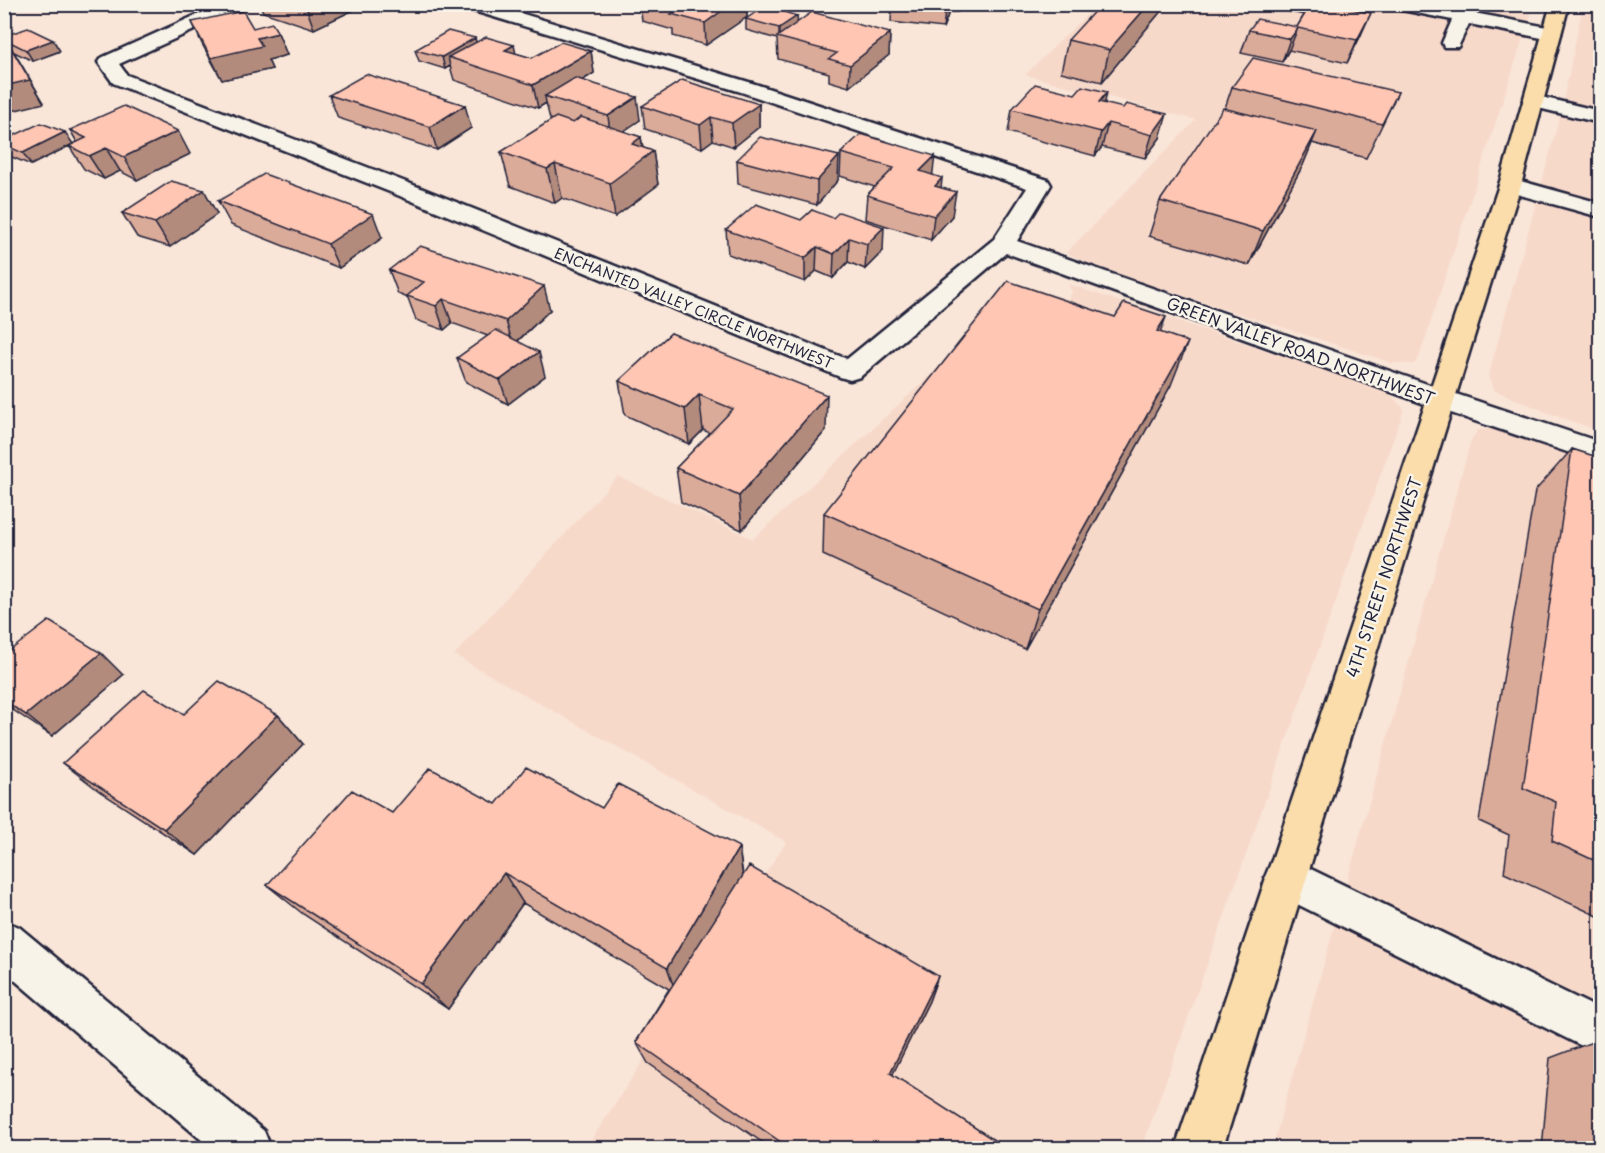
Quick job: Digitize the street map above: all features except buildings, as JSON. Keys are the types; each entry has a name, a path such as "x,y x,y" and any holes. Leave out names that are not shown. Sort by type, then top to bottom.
{"main road":[{"name":"4TH STREET NORTHWEST","path":"1199,1149 1510,185 1556,19"}],"street":[{"name":"ENCHANTED VALLEY CIRCLE NORTHWEST","path":"237,4 108,62 120,79 414,193 850,372 1003,244 1040,185 746,87 470,4"},
{"path":"1398,4 1463,17 1556,19"},
{"path":"1451,43 1463,17"},
{"path":"1533,101 1600,117"},
{"path":"1510,185 1600,210"},
{"name":"GREEN VALLEY ROAD NORTHWEST","path":"1003,244 1440,399 1600,453"},
{"path":"1286,877 1600,1033 1600,1025"},
{"path":"4,942 247,1149"}],"shaded area":[{"path":"1097,5 1534,5 1419,358 1414,364 1392,363 1104,270 1066,253 1196,120 1025,75"},
{"path":"1583,5 1600,5 1600,431 1548,413 1494,390 1488,377 1560,116"},
{"path":"1068,284 1387,391 1404,409 1142,1148 586,1148 786,842 454,655 618,476 753,539 1027,286 1068,300 1072,292"},
{"path":"1495,429 1600,465 1600,1148 1272,1148 1471,440 1478,430"}]}
